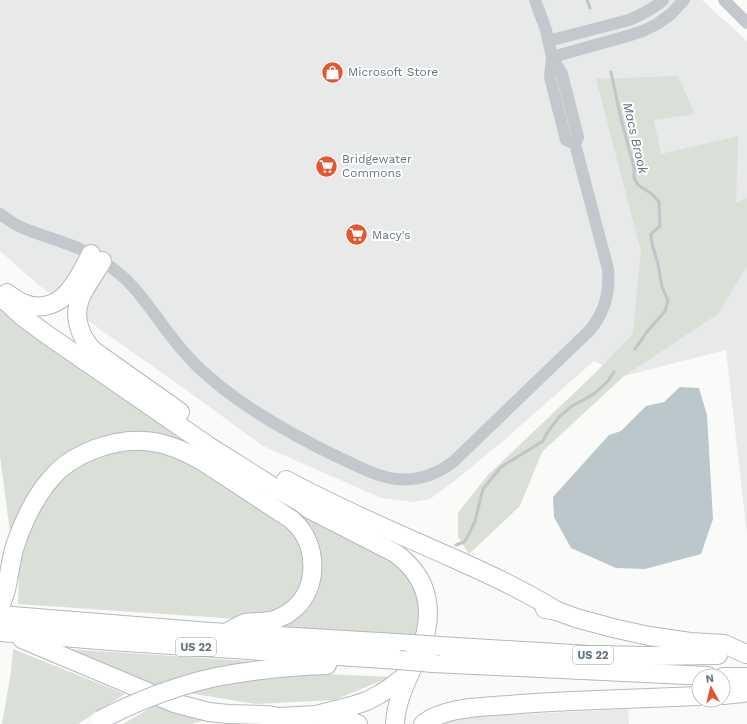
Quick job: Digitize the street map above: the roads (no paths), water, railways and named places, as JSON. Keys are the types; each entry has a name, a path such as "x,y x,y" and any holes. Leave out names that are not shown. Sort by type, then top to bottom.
{"highway":[{"path":"0,287 22,303 44,307 55,303 65,296 78,278 97,258"},
{"path":"97,258 80,300 77,314 79,326 84,338 92,349 219,439 279,476 317,497 491,575 557,611 576,618 649,636 690,642 724,644 747,654"},
{"path":"0,296 23,317 46,334 207,445 309,509 404,559 417,574 425,590 428,610 426,634 420,650 398,664 278,668 199,680 163,691 122,708 97,722"},
{"path":"0,608 7,585 16,543 28,514 48,482 59,470 80,455 104,445 127,441 145,441 162,443 174,447 202,461 295,523 302,531 310,548 313,566 312,575 306,592 297,606 280,618 268,622 244,624 226,633"},
{"path":"300,502 311,505 489,588 542,609 557,611"},
{"name":"US 22","path":"0,615 226,633 589,655 648,656 747,654"},
{"path":"3,632 174,703 209,712 268,715 279,717"},
{"name":"US 22","path":"3,632 398,664 433,663 691,675"},
{"path":"238,724 259,722 279,717 316,715 339,710 367,701 391,687 398,664"},
{"path":"395,724 399,701 398,664"},
{"path":"731,676 747,677"},
{"path":"731,694 747,691"},
{"path":"423,724 433,717 456,710 480,707 543,702 691,696"},
{"path":"316,715 346,720 358,724"}],"street":[{"path":"0,214 23,228 67,244 97,258 119,273 136,290 179,346 196,365 234,397 257,413 305,441 378,475 407,480 421,478 440,471 452,462 589,331 603,310 608,292 608,269 575,144 578,137 562,74 552,57 535,0"},
{"path":"548,41 629,20 637,17 663,0"},
{"path":"552,57 643,31 657,24 671,14 684,0"},
{"path":"724,0 747,23"}],"waterway":[{"name":"Macs Brook","path":"587,0 590,8"},
{"name":"Macs Brook","path":"611,72 621,119 634,167 634,178 638,185 652,194 659,202 660,226 651,234 662,287 668,301 665,311 646,333 635,349"},
{"name":"Macs Brook","path":"456,545 464,542 469,534 475,521 483,489 501,467 543,441 559,417 572,406 595,393 608,381 614,372"}],"place":[{"name":"Microsoft Store","path":"333,72"},
{"name":"Bridgewater Commons","path":"327,166"},
{"name":"Macy's","path":"356,235"}]}
